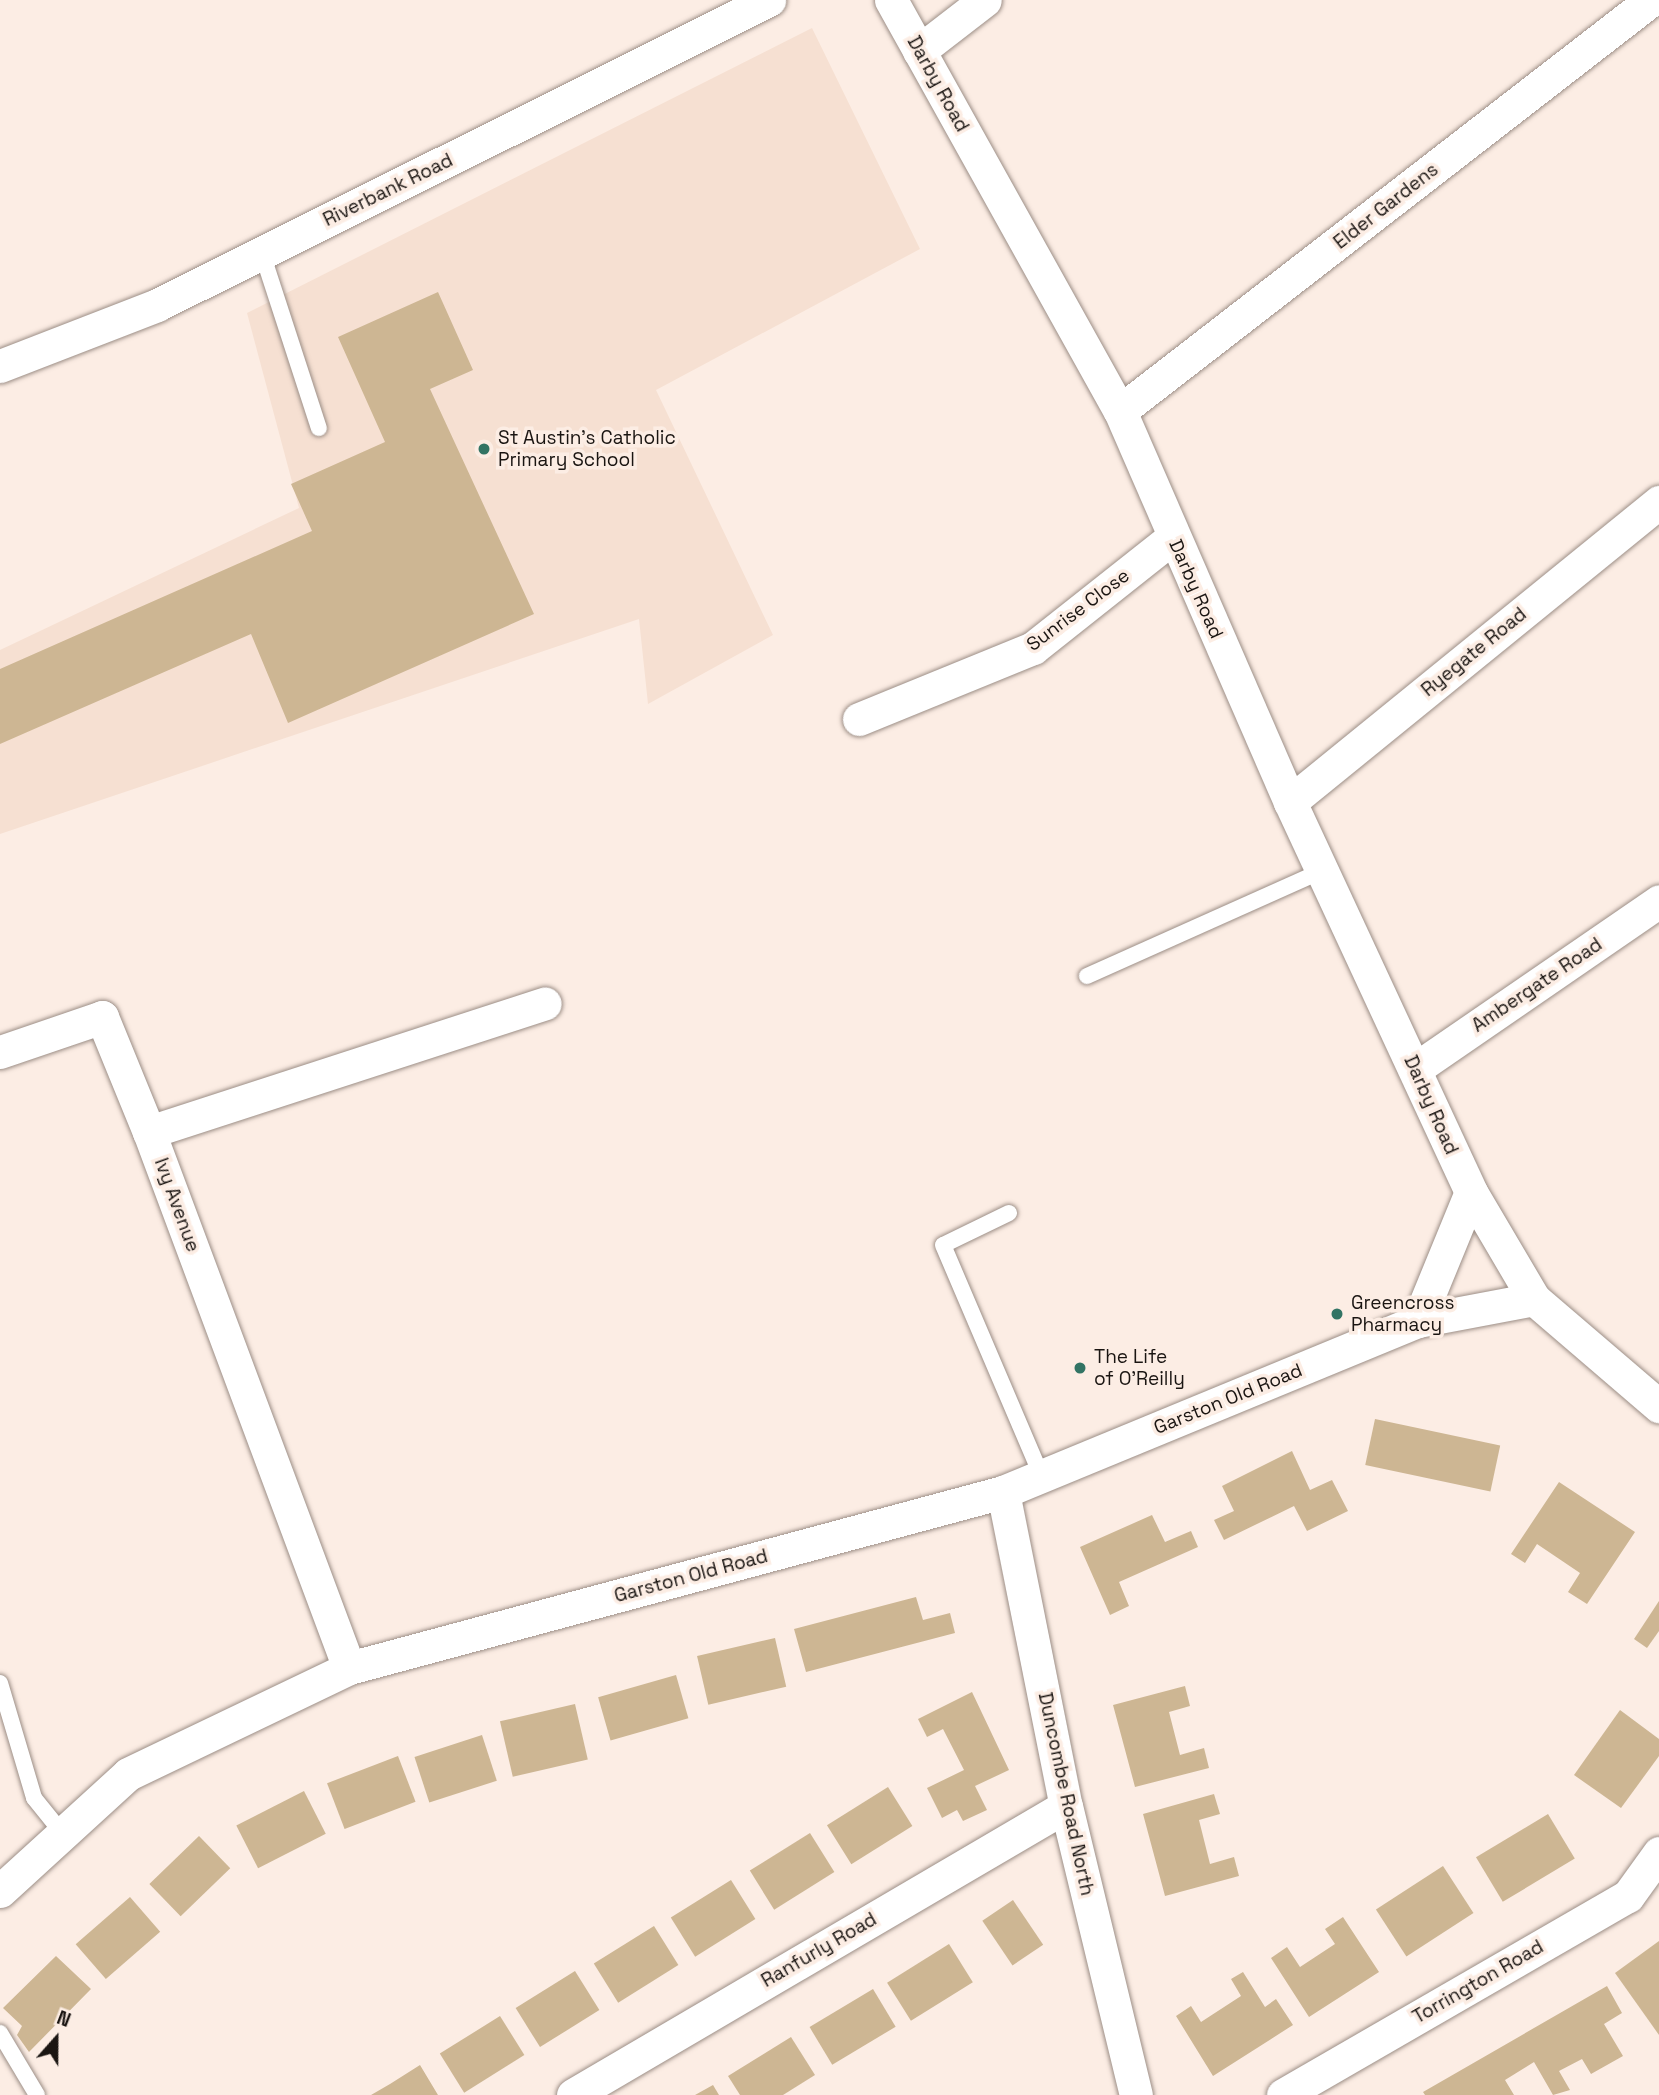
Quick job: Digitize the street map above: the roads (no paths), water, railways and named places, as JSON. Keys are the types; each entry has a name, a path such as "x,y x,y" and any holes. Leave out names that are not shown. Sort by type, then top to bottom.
{"street":[{"name":"Riverbank Road","path":"0,366 157,305 769,0"},
{"name":"Darby Road","path":"891,0 1120,411 1290,802 1471,1192"},
{"path":"919,51 985,0"},
{"name":"Elder Gardens","path":"1120,411 1651,0"},
{"name":"Ryegate Road","path":"1290,802 1659,502"},
{"name":"Sunrise Close","path":"859,719 1033,648 1173,537"},
{"name":"Ambergate Road","path":"1415,1069 1659,901"},
{"name":"Ivy Avenue","path":"349,1668 149,1132 545,1003"},
{"path":"0,1052 102,1017 149,1132"},
{"path":"1471,1192 1534,1299 1659,1406"},
{"path":"1418,1321 1471,1192"},
{"name":"Garston Old Road","path":"0,1891 128,1774 349,1668 1003,1492 1418,1321 1534,1299"},
{"name":"Duncombe Road North","path":"1003,1492 1066,1806 1136,2095"},
{"name":"Ranfurly Road","path":"573,2095 1066,1806"},
{"name":"Torrington Road","path":"1283,2095 1628,1896 1659,1853"}],"lane":[{"path":"262,253 319,428"},
{"path":"1087,976 1322,871"},
{"path":"1009,1213 943,1245 1041,1475"},
{"path":"0,1684 34,1798 63,1833"},
{"path":"0,2033 37,2095"}],"place":[{"name":"St Austin's Catholic Primary School","path":"484,449"},
{"name":"Greencross Pharmacy","path":"1337,1314"},
{"name":"The Life of O'Reilly","path":"1080,1368"}]}
